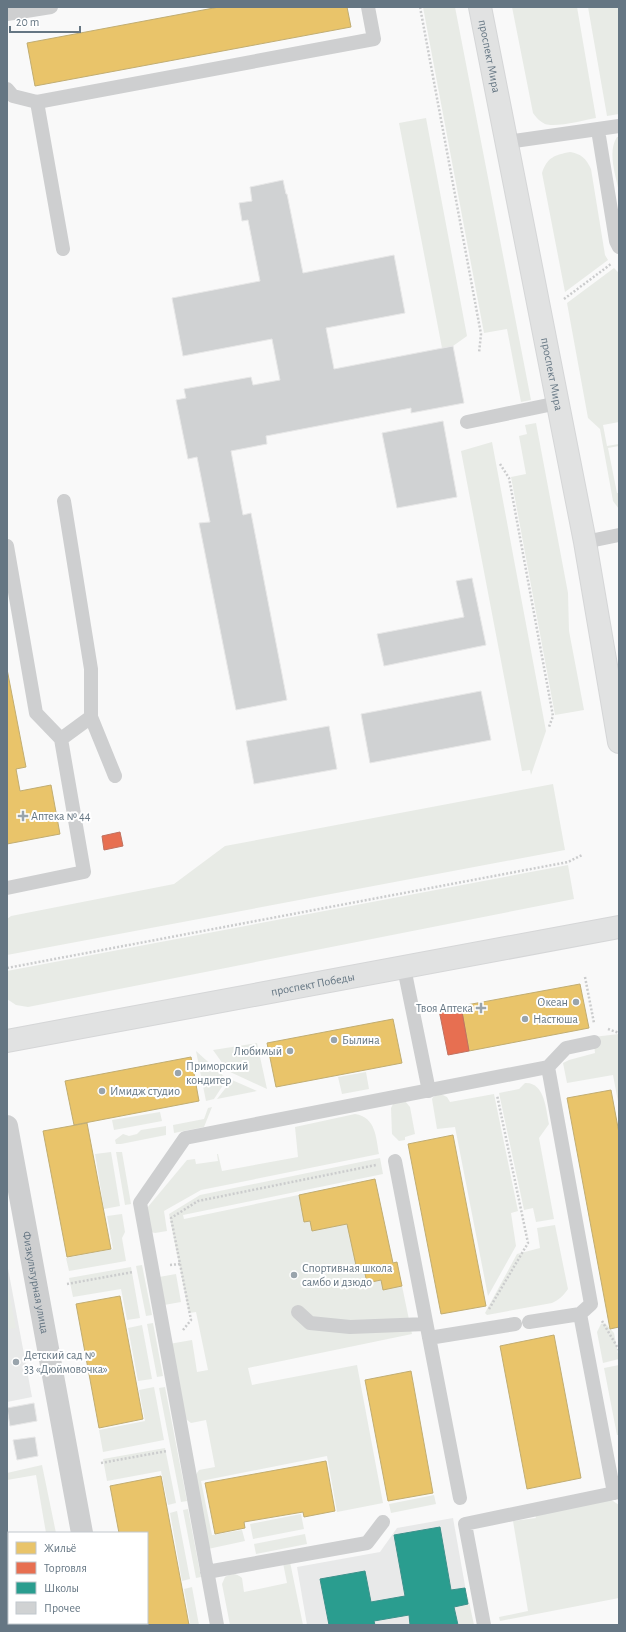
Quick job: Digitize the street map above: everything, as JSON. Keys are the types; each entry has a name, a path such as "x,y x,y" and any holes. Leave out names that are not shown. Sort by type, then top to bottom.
{"main road":[{"name":"проспект Мира","path":"480,7 585,542 619,742"},
{"name":"проспект Победы","path":"7,1041 619,927"}],"street":[{"name":"Физкультурная улица","path":"7,1126 9,1152 82,1532"}],"lane":[{"path":"7,14 51,7"},
{"path":"7,89 13,96 37,102 374,39 368,7"},
{"path":"37,102 63,249"},
{"path":"507,142 619,126"},
{"path":"598,130 616,241 619,247"},
{"path":"468,422 558,403"},
{"path":"64,501 91,669 91,717 115,776"},
{"path":"585,542 619,535"},
{"path":"7,546 36,714 61,739 84,872 7,888"},
{"path":"61,739 91,717"},
{"path":"404,968 428,1091"},
{"path":"217,1625 140,1202 185,1138 548,1067 566,1048 594,1042"},
{"path":"298,1312 310,1323 350,1327 427,1331 477,1330 580,1314 591,1304 548,1067"},
{"path":"395,1161 460,1498"},
{"path":"484,1625 465,1524 616,1492 580,1314"},
{"path":"207,1572 367,1543 383,1522"}],"path":[{"path":"420,7 481,334 479,353"},
{"path":"564,299 612,264"},
{"path":"500,464 509,478 553,716 549,727"},
{"path":"7,968 568,862 582,855"},
{"path":"585,977 594,1025 594,1042"},
{"path":"477,1330 528,1243 493,1078"},
{"path":"167,1349 191,1320 171,1218 198,1202 395,1161"},
{"path":"67,1284 138,1271"},
{"path":"591,1304 619,1350"},
{"path":"101,1463 170,1451"}],"shaded area":[{"path":"423,7 455,7 531,400 521,402 507,329 484,333"},
{"path":"512,7 577,7 596,118 550,125 543,123 533,113"},
{"path":"588,7 619,7 619,114 607,116"},
{"path":"426,118 467,336 453,346 442,348 399,123"},
{"path":"617,137 619,137 619,192 612,157 614,143"},
{"path":"570,152 583,157 591,169 605,255 608,260 565,292 542,173 546,163 549,160 560,154"},
{"path":"614,268 619,273 619,422 603,425 607,446 619,444 619,446 608,448 617,493 619,493 619,509 613,501 600,429 588,418 567,303"},
{"path":"536,423 568,593 569,631 584,710 555,715 511,477 526,474 519,436 527,434 525,425"},
{"path":"492,442 546,731 531,775 530,770 522,771 461,451"},
{"path":"553,784 565,850 7,955 7,919 11,916 174,884 225,846"},
{"path":"568,865 574,899 28,1007 16,1005 7,999 7,971"},
{"path":"619,1034 619,1107 613,1075 567,1083 563,1063 595,1053 593,1037"},
{"path":"257,1043 267,1089 228,1071 213,1050"},
{"path":"196,1051 227,1079 214,1099 206,1101"},
{"path":"366,1072 369,1089 342,1094 338,1077"},
{"path":"232,1080 257,1091 217,1099"},
{"path":"525,1083 532,1084 541,1092 549,1124 539,1138 554,1219 536,1222 533,1208 524,1210 499,1093 519,1089"},
{"path":"441,1094 447,1097 450,1102 494,1094 518,1211 511,1213 516,1246 488,1296 455,1127 437,1129 432,1099 433,1097"},
{"path":"405,1101 410,1107 415,1134 405,1137 405,1140 399,1141 392,1134 391,1108 393,1104"},
{"path":"212,1107 204,1127 174,1133 173,1125 204,1119 208,1108"},
{"path":"160,1112 162,1121 114,1130 112,1120"},
{"path":"355,1114 367,1119 374,1129 379,1154 201,1190 164,1211 167,1231 155,1233 151,1232 147,1208 187,1160 195,1159 196,1164 218,1161 218,1154 222,1171 298,1157 295,1127"},
{"path":"166,1126 166,1135 116,1144 115,1140 123,1134 129,1136 137,1134 141,1130"},
{"path":"111,1152 120,1206 104,1209 95,1154"},
{"path":"116,1152 122,1152 131,1204 125,1205"},
{"path":"380,1158 383,1174 183,1215 184,1219 375,1179 393,1263 397,1262 412,1334 248,1368 252,1385 357,1365 383,1503 337,1512 327,1456 201,1481 212,1535 242,1530 245,1541 208,1549 193,1479 199,1470 215,1467 206,1420 191,1423 182,1416 169,1344 192,1340 197,1372 208,1370 196,1312 189,1313 169,1214 200,1195"},
{"path":"122,1214 125,1232 122,1238 126,1261 69,1271 66,1258 113,1249 107,1216"},
{"path":"555,1225 568,1289 563,1296 552,1303 487,1315 485,1313 517,1254 540,1248 537,1228"},
{"name":"Детский сад № 33 «Дюймовочка»","path":"7,1263 32,1397 7,1402"},
{"path":"142,1265 152,1315 146,1316 136,1266"},
{"path":"131,1267 140,1318 127,1320 121,1289 73,1297 69,1278"},
{"path":"176,1274 181,1302 164,1305 159,1277"},
{"path":"7,1283 16,1328 7,1329"},
{"path":"153,1323 163,1376 157,1377 147,1324"},
{"path":"605,1323 614,1333 619,1359 603,1363 597,1332 601,1324"},
{"path":"142,1325 152,1379 138,1381 128,1328"},
{"path":"619,1365 619,1435 617,1435 604,1368"},
{"path":"154,1387 164,1440 103,1452 99,1430 145,1421 139,1390"},
{"path":"165,1387 187,1501 181,1502 159,1388"},
{"path":"165,1448 176,1503 168,1505 161,1471 107,1481 103,1459"},
{"path":"42,1465 56,1532 46,1532 36,1475 7,1480 7,1473"},
{"path":"434,1495 436,1504 391,1513 389,1504"},
{"path":"610,1499 619,1505 619,1598 500,1621 499,1617 528,1611 513,1521 536,1518 534,1511"},
{"path":"188,1509 201,1577 196,1578 183,1510"},
{"path":"177,1511 190,1579 182,1581 170,1513"},
{"path":"301,1514 304,1529 253,1539 250,1524"},
{"path":"453,1518 472,1625 307,1625 297,1567 380,1552 397,1528"},
{"path":"305,1534 307,1544 256,1554 254,1544"},
{"path":"290,1562 303,1625 230,1625 222,1584 225,1577 234,1574 242,1578 244,1592 287,1583 283,1563"},
{"path":"192,1587 199,1625 179,1625 190,1623 184,1589"},
{"path":"468,1597 474,1625 460,1625 455,1600"}],"building: Жильё":[{"path":"219,7 347,7 351,27 35,86 27,43"},
{"path":"7,669 26,767 16,769 20,791 51,785 60,834 7,844"},
{"path":"580,984 589,1028 469,1051 461,1006"},
{"path":"393,1019 402,1063 276,1087 267,1043"},
{"path":"191,1057 199,1101 74,1125 65,1081"},
{"path":"611,1090 619,1133 619,1327 610,1329 567,1098"},
{"path":"87,1123 111,1249 67,1257 43,1131"},
{"path":"453,1135 486,1306 441,1314 408,1144"},
{"path":"375,1179 393,1263 397,1262 402,1286 383,1290 381,1280 367,1283 364,1269 357,1270 347,1224 312,1231 310,1221 304,1222 299,1195"},
{"path":"120,1296 143,1419 99,1428 76,1304"},
{"path":"554,1335 581,1478 527,1489 500,1346"},
{"path":"411,1371 433,1493 388,1501 365,1380"},
{"path":"326,1461 335,1511 304,1517 303,1512 244,1522 245,1528 215,1534 205,1483"},
{"path":"161,1476 189,1625 136,1625 148,1624 148,1532 119,1532 110,1486"}],"building: Торговля":[{"path":"120,832 123,846 104,850 102,836"},
{"path":"461,1006 469,1051 448,1055 439,1010"}],"building: Школы":[{"path":"440,1527 451,1590 465,1588 468,1604 454,1607 458,1625 410,1625 409,1615 374,1621 375,1625 329,1625 320,1579 365,1571 371,1602 405,1596 394,1535"}],"building: Прочее":[{"path":"283,180 303,273 394,255 405,313 326,328 334,369 453,346 464,403 411,413 411,408 266,436 267,444 231,451 243,515 251,513 287,700 236,710 199,523 210,522 197,457 188,459 176,400 186,398 184,389 251,377 253,385 280,380 272,339 183,356 172,298 260,281 248,220 242,221 239,203 252,201 250,187"},
{"path":"443,421 457,497 397,508 382,433"},
{"path":"472,578 486,645 384,666 377,634 464,617 456,581"},
{"path":"481,691 491,740 370,763 361,714"},
{"path":"329,726 337,769 254,784 246,741"},
{"path":"34,1403 37,1421 10,1426 7,1408"},
{"path":"35,1437 38,1456 17,1460 13,1440"}],"place":[{"name":"Аптека № 44","path":"23,816"},
{"name":"Океан","path":"576,1002"},
{"name":"Твоя Аптека","path":"481,1008"},
{"name":"Настюша","path":"525,1019"},
{"name":"Былина","path":"334,1040"},
{"name":"Любимый","path":"290,1051"},
{"name":"Приморский кондитер","path":"178,1073"},
{"name":"Имидж студио","path":"102,1091"},
{"name":"Спортивная школа самбо и дзюдо","path":"294,1275"},
{"name":"Детский сад № 33 «Дюймовочка»","path":"16,1362"}]}
